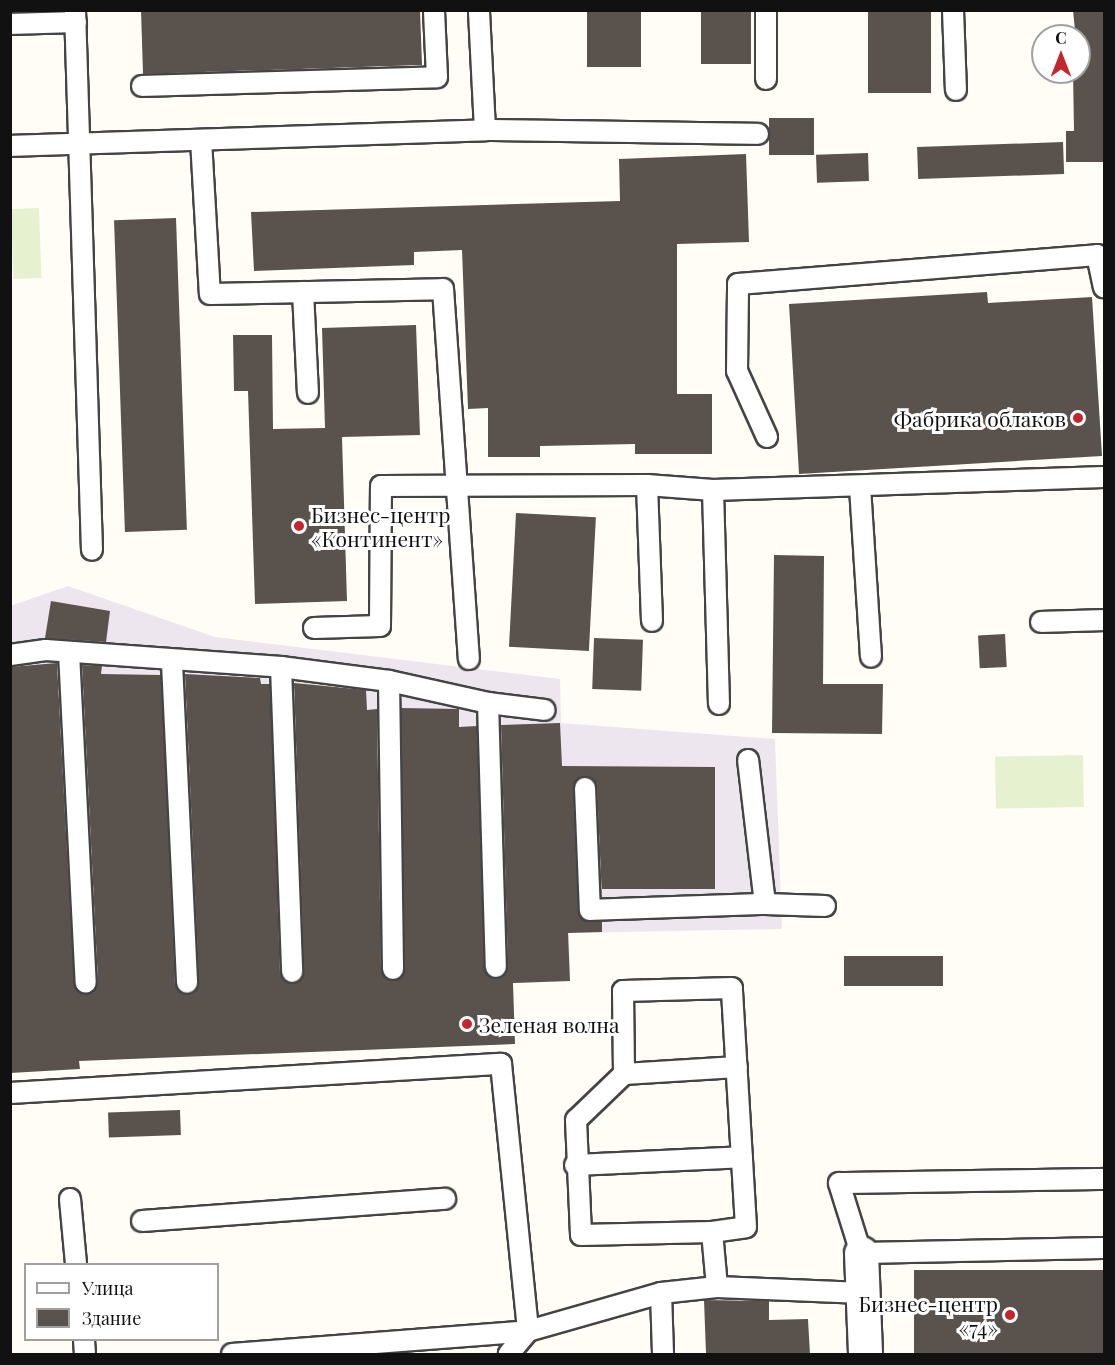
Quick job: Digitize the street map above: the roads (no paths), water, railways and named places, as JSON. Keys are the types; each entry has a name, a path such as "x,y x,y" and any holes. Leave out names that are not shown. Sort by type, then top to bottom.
{"street":[{"path":"861,1253 866,1354"}],"lane":[{"path":"142,86 437,77 434,10"},
{"path":"479,10 485,130"},
{"path":"766,10 766,79"},
{"path":"953,10 956,90"},
{"path":"10,24 76,16 92,550"},
{"path":"10,146 485,130 758,134"},
{"path":"201,140 210,294 443,289 469,658"},
{"path":"767,437 737,371 738,284 1097,255 1104,287"},
{"path":"303,292 308,393"},
{"path":"315,628 380,626 381,486 455,482 647,485 713,490 860,487 1104,477"},
{"path":"647,485 651,621"},
{"path":"860,487 871,657"},
{"path":"713,490 719,704"},
{"path":"1041,622 1104,620"},
{"path":"10,655 69,652 172,663 281,667 388,681 488,703 545,710"},
{"path":"69,652 86,983"},
{"path":"172,663 187,983"},
{"path":"281,667 292,972"},
{"path":"388,681 393,969"},
{"path":"488,703 496,967"},
{"path":"748,760 765,904"},
{"path":"585,788 590,910 765,904 825,906"},
{"path":"624,1074 623,991 732,988 737,1067 746,1227 712,1232 582,1235 575,1165 576,1120 624,1074 737,1067"},
{"path":"10,1093 501,1064 528,1331 509,1354"},
{"path":"575,1165 742,1157"},
{"path":"1104,1179 839,1183 861,1253 1104,1248"},
{"path":"70,1199 76,1263"},
{"path":"142,1221 445,1199"},
{"path":"712,1232 717,1287"},
{"path":"232,1354 528,1331 661,1293 717,1287 863,1293"},
{"path":"661,1293 663,1354"}],"place":[{"name":"Фабрика облаков","path":"1078,418"},
{"name":"Бизнес-центр «Континент»","path":"299,526"},
{"name":"Зеленая волна","path":"467,1024"},
{"name":"Бизнес-центр «74»","path":"1010,1315"}]}
